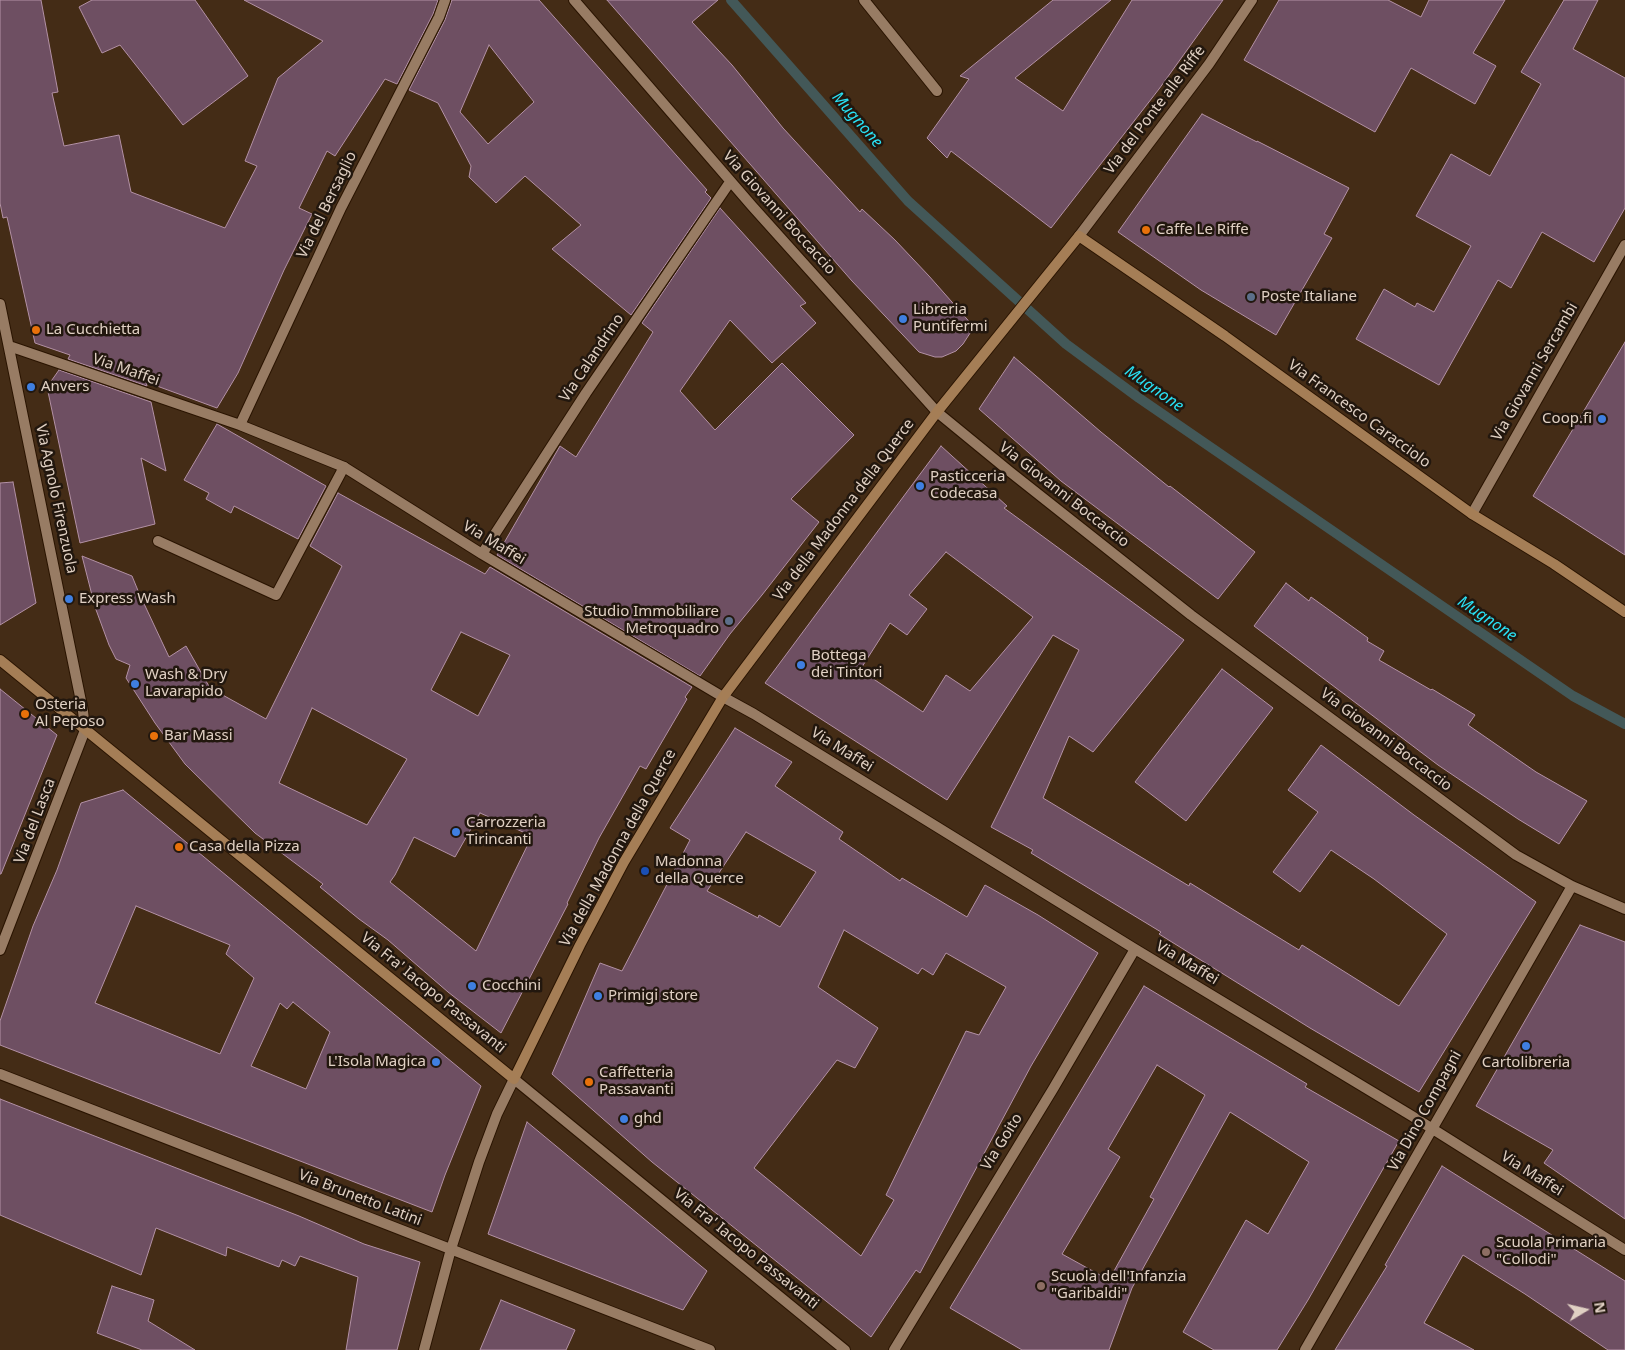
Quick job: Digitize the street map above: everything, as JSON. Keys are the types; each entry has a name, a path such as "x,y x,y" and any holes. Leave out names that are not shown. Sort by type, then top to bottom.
{"street":[{"name":"Via del Bersaglio","path":"240,425 341,208 446,0"},
{"name":"Via Giovanni Boccaccio","path":"574,0 730,182 937,412 1191,615 1516,855 1572,886 1625,909"},
{"path":"864,0 937,91"},
{"name":"Via del Ponte alle Riffe","path":"1080,236 1209,64 1252,0"},
{"name":"Via Calandrino","path":"482,554 586,393 730,182"},
{"name":"Via della Madonna della Querce","path":"424,1350 451,1249 491,1130 576,953 624,862 723,697 937,412 1080,236"},
{"name":"Via Francesco Caracciolo","path":"1080,236 1225,336 1472,514 1554,564 1625,612"},
{"name":"Via Giovanni Sercambi","path":"1472,514 1625,245"},
{"name":"Via Agnolo Firenzuola","path":"0,304 83,711 85,730"},
{"name":"Via Maffei","path":"9,346 240,425 344,467 482,554 754,714 1135,949 1432,1128 1625,1250"},
{"path":"158,541 276,595 344,467"},
{"name":"Via Fra' Iacopo Passavanti","path":"0,660 845,1350"},
{"name":"Via del Lasca","path":"0,950 85,730"},
{"name":"Via Dino Compagni","path":"1305,1350 1572,886"},
{"name":"Via Goito","path":"894,1350 1053,1089 1135,949"},
{"name":"Via Brunetto Latini","path":"0,1074 710,1350"}],"building":[{"path":"0,0 41,0 58,92 52,93 64,146 119,135 131,192 225,228 257,166 245,161 278,78 323,41 244,0 438,0 433,14 397,84 385,79 335,156 327,151 299,208 312,214 284,270 238,373 217,408 146,382 147,386 68,359 70,355 35,343 7,217 3,218 0,203"},
{"path":"92,0 195,0 248,76 183,125 120,45 102,53 79,7"},
{"path":"452,0 539,0 707,190 705,192 711,198 631,315 552,249 581,225 525,176 496,203 469,177 471,166 438,103 409,90 445,20","holes":["489,45 534,102 488,144 460,112"]},
{"path":"607,0 718,0 692,22 732,65 783,128 860,212 862,209 895,240 974,327 963,344 956,351 942,357 919,352 852,281"},
{"path":"1053,0 1111,0 1015,78 1063,111 1132,0 1223,0 1159,89 1051,228 951,151 947,158 927,138 969,79 960,76"},
{"path":"1279,0 1388,0 1421,17 1429,0 1505,0 1473,53 1496,66 1475,104 1411,68 1375,132 1244,60"},
{"path":"1564,0 1598,0 1573,49 1625,78 1625,208 1594,262 1542,232 1511,288 1498,280 1439,385 1356,339 1384,289 1415,307 1417,303 1434,312 1471,246 1416,216 1451,154 1490,176 1541,84 1521,72"},
{"path":"1202,114 1349,188 1324,234 1332,238 1276,335 1201,290 1118,232"},
{"path":"720,208 806,303 800,306 816,323 772,363 730,320 680,391 715,430 782,363 854,435 791,499 819,522 730,634 700,676 497,555 560,446 576,457 653,332 642,323"},
{"name":"Coop.fi","path":"1625,342 1625,555 1533,496"},
{"path":"1014,357 1101,432 1169,487 1255,552 1218,599 1061,481 979,409"},
{"path":"59,370 151,402 166,471 141,458 155,524 80,543 47,387"},
{"path":"217,424 326,486 298,539 234,506 231,513 206,499 209,493 184,480"},
{"path":"941,446 1007,506 1004,508 1184,640 1093,752 1069,736 1043,798 1189,886 1190,883 1299,950 1302,945 1399,1006 1447,934 1374,879 1331,850 1300,892 1273,872 1318,812 1288,790 1321,745 1414,815 1536,902 1419,1092 1310,1028 1159,934 1161,932 1031,853 1033,850 991,827 1079,650 1053,635 947,800 765,683","holes":["946,552 1033,617 970,691 946,675 923,712 860,670 890,623 907,635 927,609 909,595"]},
{"path":"13,482 36,603 0,625 0,483"},
{"path":"338,493 485,574 490,567 692,687 685,697 687,699 646,769 640,766 599,838 568,904 501,1033 320,887 323,884 255,833 185,764 155,723 126,678 130,665 116,659 109,645 95,607 82,556 132,576 169,657 186,646 210,688 266,719 342,566 310,546","holes":["461,632 510,655 478,716 431,690","312,708 407,759 367,825 279,783","480,813 532,836 476,951 390,882 414,837 455,857"]},
{"path":"1286,583 1309,601 1311,597 1368,638 1367,641 1384,651 1379,660 1475,715 1468,725 1536,772 1587,801 1559,844 1438,765 1254,626"},
{"path":"1222,669 1273,708 1186,821 1135,782"},
{"path":"0,689 57,735 1,874 0,874"},
{"path":"735,728 792,762 775,786 843,832 839,839 900,881 902,878 967,917 985,885 1038,915 1098,953 1031,1066 920,1273 916,1270 871,1337 652,1162 552,1074 600,963 622,971 690,840 670,828","holes":["746,832 816,872 780,927 759,915 758,918 707,891","844,930 918,974 922,968 933,975 946,953 1006,987 979,1035 966,1031 886,1195 894,1200 861,1256 754,1168 837,1060 855,1068 878,1028 818,987"]},
{"path":"123,790 481,1086 432,1212 0,1045 0,1021 33,926 57,870 81,803","holes":["136,906 230,945 226,954 254,978 220,1054 95,1003","293,1002 330,1032 306,1089 251,1066 280,1003 287,1009"]},
{"path":"1580,925 1625,942 1625,1219 1544,1163 1553,1150 1476,1106"},
{"path":"1144,986 1307,1084 1305,1087 1399,1141 1308,1300 1277,1350 1214,1350 1183,1332 1246,1220 1268,1234 1309,1162 1230,1112 1132,1288 1109,1350 1022,1350 950,1308","holes":["1157,1065 1205,1095 1150,1197 1154,1199 1109,1280 1062,1254 1120,1157 1108,1149"]},
{"path":"0,1099 299,1216 364,1244 420,1262 397,1350 346,1350 358,1277 300,1256 295,1266 282,1260 279,1267 227,1247 226,1256 156,1228 141,1275 0,1215"},
{"path":"527,1122 707,1271 683,1310 488,1234"},
{"name":"Scuola Primaria \"Collodi\"","path":"1442,1166 1625,1281 1625,1350 1608,1350 1463,1255 1424,1323 1474,1350 1335,1350 1387,1266 1385,1265"},
{"path":"112,1286 154,1300 148,1321 195,1350 142,1350 97,1333"},
{"path":"501,1300 575,1330 566,1350 480,1350"}],"waterway":[{"name":"Mugnone","path":"731,0 908,201 1066,344 1139,398 1573,696 1625,724"}],"place":[{"name":"Caffe Le Riffe","path":"1146,230"},
{"name":"Poste Italiane","path":"1251,297"},
{"name":"Libreria Puntifermi","path":"903,319"},
{"name":"La Cucchietta","path":"36,330"},
{"name":"Anvers","path":"31,387"},
{"name":"Coop.fi","path":"1602,419"},
{"name":"Pasticceria Codecasa","path":"920,486"},
{"name":"Express Wash","path":"69,599"},
{"name":"Studio Immobiliare Metroquadro","path":"729,621"},
{"name":"Bottega dei Tintori","path":"801,665"},
{"name":"Wash & Dry Lavarapido","path":"135,684"},
{"name":"Osteria Al Peposo","path":"25,714"},
{"name":"Bar Massi","path":"154,736"},
{"name":"Carrozzeria Tirincanti","path":"456,832"},
{"name":"Casa della Pizza","path":"179,847"},
{"name":"Madonna della Querce","path":"645,871"},
{"name":"Cocchini","path":"472,986"},
{"name":"Primigi store","path":"598,996"},
{"name":"Cartolibreria","path":"1526,1046"},
{"name":"L'Isola Magica","path":"436,1062"},
{"name":"Caffetteria Passavanti","path":"589,1082"},
{"name":"ghd","path":"624,1119"},
{"name":"Scuola Primaria \"Collodi\"","path":"1486,1252"},
{"name":"Scuola dell'Infanzia \"Garibaldi\"","path":"1041,1286"}]}
